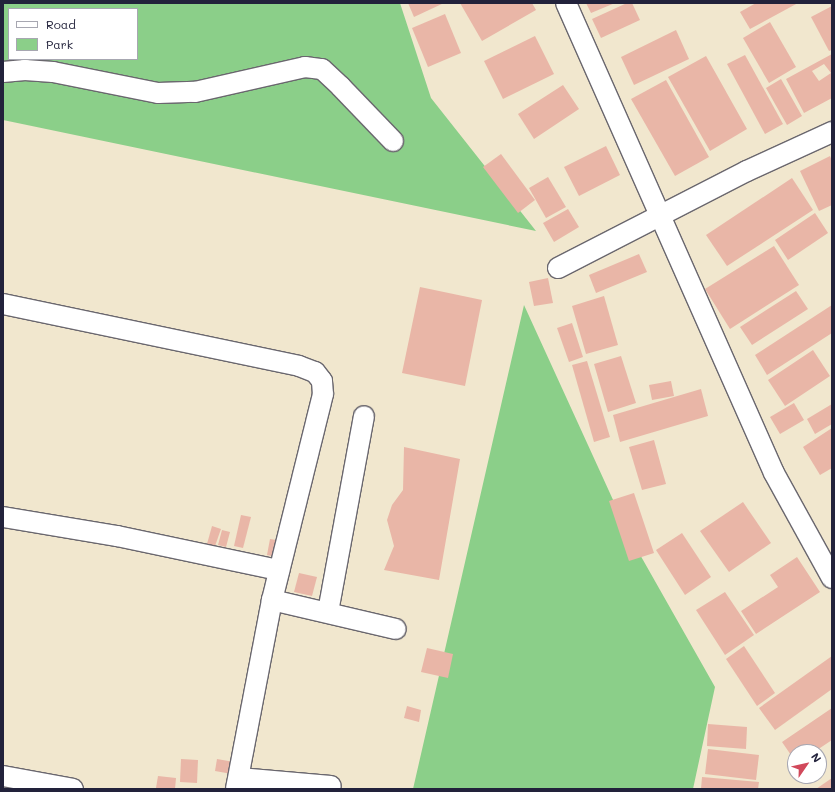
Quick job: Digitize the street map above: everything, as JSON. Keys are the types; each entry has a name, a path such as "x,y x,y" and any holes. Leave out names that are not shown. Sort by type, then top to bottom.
{"street":[{"path":"566,3 774,473 832,578"},
{"path":"3,72 25,70 53,72 158,93 195,92 305,67 322,70 341,87 393,141"},
{"path":"558,268 660,217 747,171 832,132"},
{"path":"3,304 299,366 315,372 322,381 323,394 272,600 237,783 331,786"},
{"path":"328,612 364,416"},
{"path":"3,517 117,536 279,570"},
{"path":"272,600 396,629"},
{"path":"3,776 73,789"}],"green space":[{"path":"3,3 400,3 431,98 536,231 3,120"},
{"path":"524,305 630,537 715,687 693,789 413,789"}],"building":[{"path":"408,3 444,3 414,17"},
{"path":"460,3 532,3 536,10 482,41"},
{"path":"586,3 615,3 591,13"},
{"path":"627,3 632,3 640,20 601,38 592,19"},
{"path":"756,3 798,3 750,29 740,12"},
{"path":"832,6 832,50 829,51 811,17"},
{"path":"445,14 461,53 428,67 412,28"},
{"path":"770,22 796,67 769,83 743,38"},
{"path":"676,30 689,59 634,85 621,57"},
{"path":"535,36 554,74 503,99 484,61"},
{"path":"832,54 832,98 804,113 786,79","holes":["824,64 831,73 819,81 812,71"]},
{"path":"745,55 783,124 765,134 727,64"},
{"path":"706,56 747,129 710,151 668,77"},
{"path":"781,79 802,116 787,125 766,88"},
{"path":"666,80 709,157 675,176 631,99"},
{"path":"563,85 579,109 534,139 518,114"},
{"path":"606,146 620,175 579,196 564,167"},
{"path":"501,154 535,200 518,213 483,167"},
{"path":"830,156 832,161 832,205 819,211 800,171"},
{"path":"548,177 566,207 546,218 529,188"},
{"path":"792,178 813,210 727,266 706,235"},
{"path":"568,209 579,227 554,242 543,223"},
{"path":"815,213 828,233 788,260 775,240"},
{"path":"774,246 799,285 730,329 705,289"},
{"path":"639,254 647,272 596,293 589,275"},
{"path":"548,278 553,303 534,306 529,282"},
{"path":"420,287 482,300 465,386 402,373"},
{"path":"796,291 808,309 752,345 740,327"},
{"path":"604,296 618,345 586,354 572,306"},
{"path":"832,305 832,333 767,375 755,355"},
{"path":"572,323 583,357 569,362 557,328"},
{"path":"813,350 830,376 785,406 768,380"},
{"path":"621,356 636,403 608,412 594,364"},
{"path":"587,361 610,437 594,442 572,365"},
{"path":"671,381 674,396 652,400 649,385"},
{"path":"701,389 708,416 620,442 613,415"},
{"path":"794,403 804,420 780,434 770,417"},
{"path":"832,404 832,424 815,434 807,419"},
{"path":"832,428 832,468 820,475 803,447"},
{"path":"654,440 666,484 642,490 629,447"},
{"path":"404,447 460,459 439,580 384,570 394,546 387,520 392,505 403,490"},
{"path":"634,493 654,553 629,561 609,501"},
{"path":"743,502 771,543 729,572 700,531"},
{"path":"241,515 251,517 243,548 234,546"},
{"path":"212,526 221,529 215,546 207,544"},
{"path":"222,530 230,532 226,547 218,545"},
{"path":"682,533 711,577 685,595 656,550"},
{"path":"270,539 276,540 272,556 267,555"},
{"path":"797,557 820,592 756,634 741,611 778,587 770,575"},
{"path":"299,573 317,577 312,596 294,592"},
{"path":"725,592 754,635 725,655 696,610"},
{"path":"744,646 775,693 757,706 726,659"},
{"path":"427,648 453,654 448,678 421,672"},
{"path":"832,656 832,689 775,730 759,708"},
{"path":"407,706 421,710 419,722 404,718"},
{"path":"832,708 832,740 826,744 787,744 787,749 782,742"},
{"path":"708,724 747,727 746,749 707,746"},
{"path":"708,749 759,755 756,780 705,774"},
{"path":"181,759 198,760 197,783 180,782"},
{"path":"217,759 234,762 232,774 215,771"},
{"path":"158,776 176,778 175,789 156,788"},
{"path":"702,777 759,782 758,789 701,789"},
{"path":"832,778 832,789 816,789 823,784 827,784 827,781"}]}
